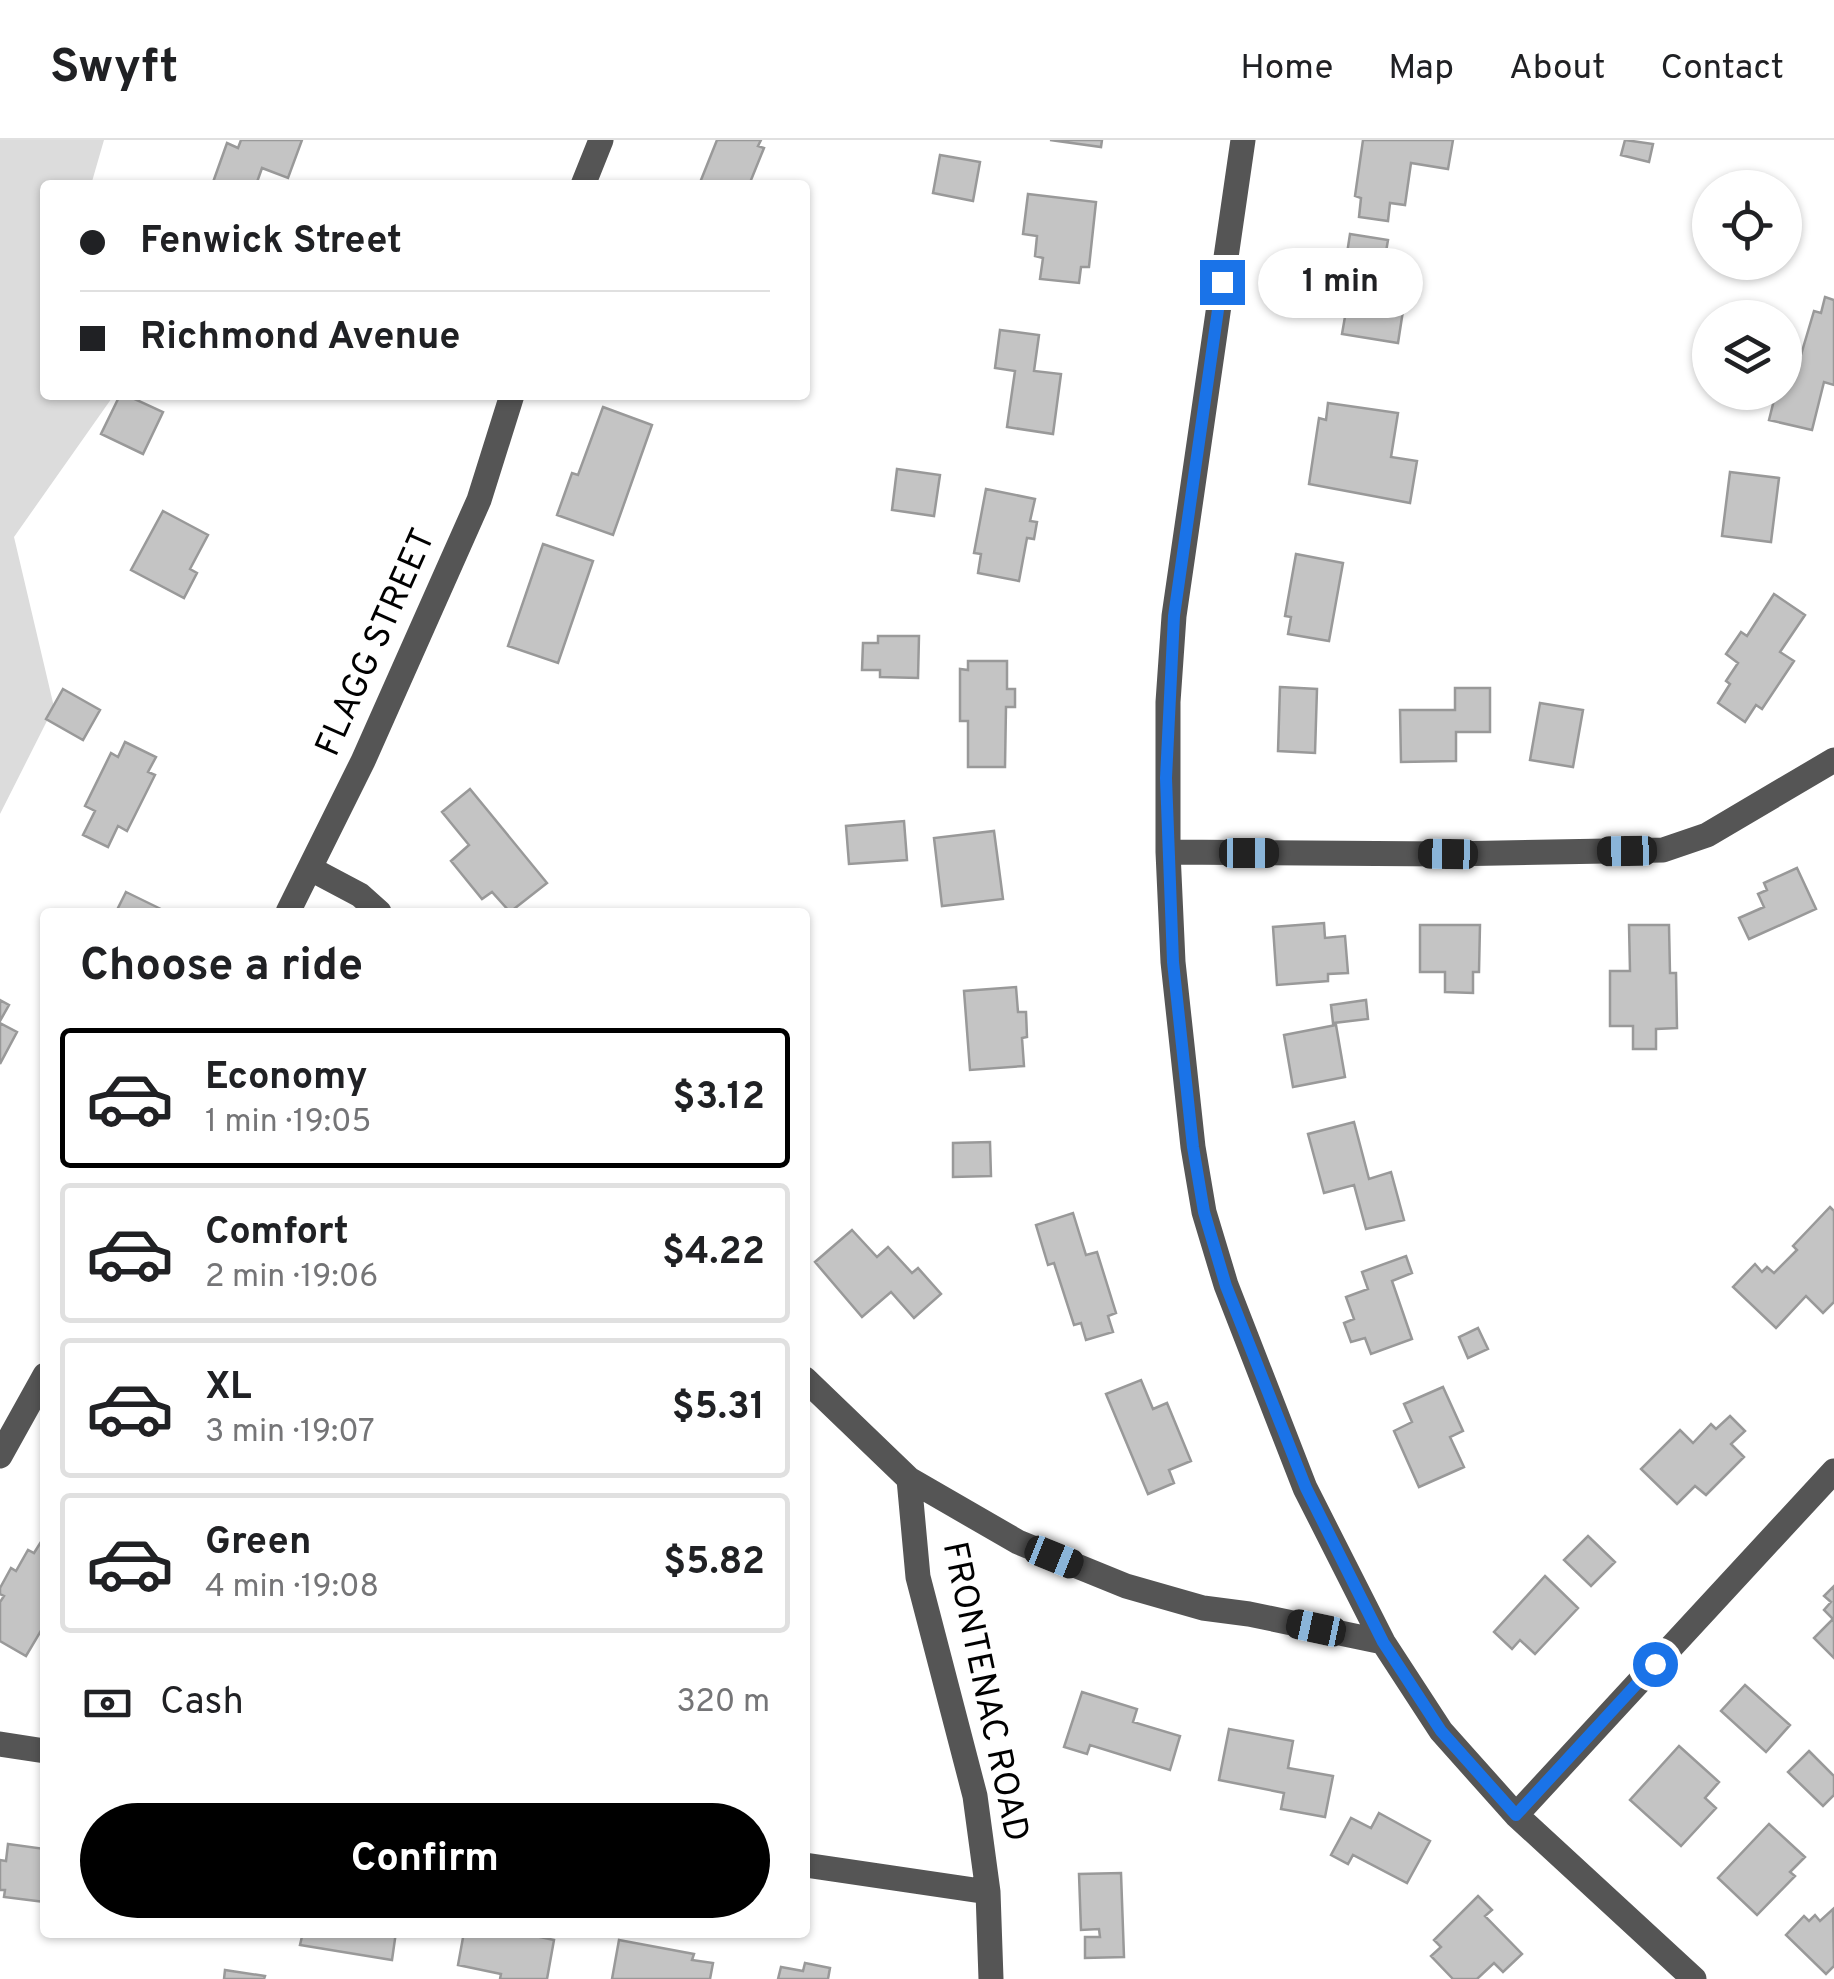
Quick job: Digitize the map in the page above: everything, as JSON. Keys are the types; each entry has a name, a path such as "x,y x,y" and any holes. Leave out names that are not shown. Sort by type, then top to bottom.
{"street":[{"path":"585,180 601,140"},
{"path":"1243,140 1174,616 1166,778 1173,962 1204,1212 1226,1286 1306,1488 1383,1642 1441,1731 1516,1815 1694,1979"},
{"name":"FLAGG STREET","path":"290,908 363,761 479,500 510,400"},
{"path":"1168,852 1448,854 1663,850 1707,834 1834,760"},
{"path":"311,869 360,895 375,908"},
{"path":"0,1456 40,1384"},
{"path":"816,1400 909,1479 1018,1542 1126,1586 1203,1608 1383,1642"},
{"path":"1516,1815 1834,1470"},
{"name":"FRONTENAC ROAD","path":"909,1479 918,1577 975,1796 988,1892 991,1979"},
{"path":"0,1744 40,1750"},
{"path":"810,1865 988,1892"}],"shaded area":[{"path":"0,140 104,140 92,180 40,180 40,400 110,400 14,537 54,707 0,814"}],"building":[{"path":"241,140 302,140 288,178 262,168 258,180 214,180 227,143 238,148"},
{"path":"717,140 761,140 758,146 764,148 751,180 701,180"},
{"path":"1050,140 1102,140 1101,147"},
{"path":"1363,140 1453,140 1448,169 1411,163 1405,205 1390,203 1388,221 1359,217 1361,198 1355,196"},
{"path":"1625,140 1653,144 1649,162 1621,155"},
{"path":"940,155 980,162 973,201 933,193"},
{"path":"1028,194 1096,202 1089,267 1081,267 1079,283 1040,279 1043,258 1035,256 1037,236 1023,234"},
{"path":"1350,234 1388,240 1381,281 1407,285 1398,343 1342,334 1350,288 1342,286"},
{"path":"1825,297 1834,300 1834,385 1824,382 1812,430 1769,420 1772,410 1802,410 1802,351 1814,311 1821,313"},
{"path":"1000,330 1039,335 1034,371 1061,374 1053,434 1007,427 1015,371 995,368"},
{"path":"118,400 137,400 163,412 143,454 101,434"},
{"path":"1328,403 1398,413 1391,457 1417,461 1410,503 1309,484 1319,418 1326,420"},
{"path":"603,407 652,425 613,535 557,515 572,473 578,475"},
{"path":"897,469 940,475 934,516 892,510"},
{"path":"1730,472 1779,478 1771,542 1722,536"},
{"path":"986,489 1035,499 1030,521 1037,522 1034,539 1027,538 1019,581 978,573 981,554 974,553"},
{"path":"163,511 208,535 190,569 197,573 184,598 131,570"},
{"path":"543,544 593,561 558,663 508,646"},
{"path":"1296,554 1343,563 1329,641 1288,634 1291,617 1285,616"},
{"path":"1774,594 1805,615 1780,652 1794,661 1762,709 1756,705 1745,722 1718,703 1738,663 1726,654 1741,632 1747,636"},
{"path":"878,636 919,636 918,678 880,677 880,670 862,670 863,643 878,643"},
{"path":"968,661 1007,661 1007,689 1015,689 1015,707 1006,707 1005,767 968,767 968,721 960,721 960,669 968,670"},
{"path":"1280,687 1317,689 1315,753 1278,751"},
{"path":"1455,688 1490,688 1490,732 1456,732 1456,761 1401,762 1400,710 1455,710"},
{"path":"63,689 100,710 83,740 46,719"},
{"path":"1540,703 1583,710 1573,767 1530,760"},
{"path":"125,742 156,757 148,772 155,775 127,831 118,826 108,847 83,835 95,811 85,806 111,753 118,757"},
{"path":"470,789 547,883 515,908 506,908 492,892 482,899 451,861 469,845 442,812"},
{"path":"904,821 907,860 849,864 846,826"},
{"path":"994,831 1003,899 942,906 934,838"},
{"path":"1797,868 1816,909 1749,939 1739,918 1764,907 1758,894 1767,890 1764,883"},
{"path":"126,892 159,908 118,908"},
{"path":"1324,923 1325,938 1345,936 1348,973 1328,974 1328,981 1277,985 1273,927"},
{"path":"1420,925 1480,925 1479,972 1473,972 1473,993 1445,992 1445,972 1420,972"},
{"path":"1629,925 1669,925 1670,973 1676,973 1677,1028 1656,1029 1656,1049 1633,1049 1633,1026 1610,1026 1610,971 1630,971"},
{"path":"1016,987 1018,1012 1026,1012 1027,1037 1022,1038 1024,1066 970,1070 964,991"},
{"path":"0,1000 9,1005 0,1021"},
{"path":"1366,1000 1368,1019 1333,1023 1331,1005"},
{"path":"0,1023 17,1032 0,1064"},
{"path":"1336,1025 1345,1077 1293,1087 1284,1035"},
{"path":"1354,1122 1369,1179 1391,1172 1404,1220 1366,1229 1354,1185 1324,1193 1308,1134"},
{"path":"990,1142 991,1176 953,1177 953,1143"},
{"path":"1830,1207 1834,1211 1834,1302 1823,1313 1806,1296 1776,1328 1733,1287 1755,1264 1762,1272 1767,1267 1774,1273"},
{"path":"1073,1213 1086,1255 1097,1252 1116,1313 1108,1316 1113,1332 1086,1340 1081,1323 1074,1325 1054,1263 1048,1265 1036,1225"},
{"path":"852,1230 877,1257 888,1247 912,1273 918,1268 941,1294 914,1318 891,1292 862,1317 815,1262"},
{"path":"1406,1256 1412,1273 1392,1281 1412,1339 1371,1354 1365,1338 1351,1342 1344,1323 1354,1319 1346,1297 1368,1289 1362,1272"},
{"path":"1478,1328 1488,1349 1468,1358 1459,1337"},
{"path":"1141,1380 1153,1409 1167,1403 1191,1461 1169,1470 1174,1483 1148,1494 1106,1394"},
{"path":"1443,1387 1463,1431 1450,1437 1464,1467 1419,1487 1394,1431 1412,1422 1404,1404"},
{"path":"1730,1416 1745,1431 1731,1444 1744,1457 1706,1495 1695,1486 1677,1504 1641,1469 1680,1430 1693,1443 1711,1424 1716,1429"},
{"path":"1588,1536 1615,1562 1591,1586 1564,1560"},
{"path":"40,1543 40,1632 26,1656 0,1641 0,1602 4,1596 0,1588 11,1568 16,1571 28,1550 34,1553"},
{"path":"1545,1576 1578,1608 1535,1654 1520,1640 1512,1649 1494,1632"},
{"path":"1834,1586 1834,1658 1814,1638 1833,1619 1824,1610 1831,1602 1824,1596"},
{"path":"1745,1685 1790,1725 1766,1752 1721,1711"},
{"path":"1082,1692 1137,1709 1133,1722 1180,1736 1170,1770 1090,1745 1087,1754 1064,1747"},
{"path":"1229,1729 1293,1741 1288,1768 1333,1776 1325,1817 1281,1809 1284,1793 1219,1780"},
{"path":"1679,1746 1719,1782 1705,1798 1716,1808 1681,1846 1630,1800"},
{"path":"1809,1751 1834,1776 1834,1795 1823,1806 1788,1772"},
{"path":"1379,1813 1430,1841 1407,1883 1353,1855 1348,1864 1331,1855 1351,1818 1371,1828"},
{"path":"1769,1824 1805,1857 1790,1872 1795,1876 1757,1915 1718,1878"},
{"path":"8,1844 40,1848 40,1901 4,1897 5,1890 0,1890 0,1860 6,1861"},
{"path":"1121,1873 1124,1957 1085,1958 1085,1937 1100,1937 1099,1929 1081,1930 1079,1874"},
{"path":"1478,1896 1492,1910 1485,1916 1522,1954 1503,1972 1494,1963 1477,1979 1453,1979 1431,1956 1441,1947 1434,1940"},
{"path":"1833,1909 1834,1966 1826,1974 1786,1935 1804,1916 1809,1921 1815,1915 1820,1921"},
{"path":"302,1938 395,1938 392,1960 300,1945"},
{"path":"463,1938 554,1940 547,1979 500,1979 501,1974 458,1965"},
{"path":"619,1940 694,1954 692,1960 713,1963 710,1979 612,1979"},
{"path":"805,1963 830,1968 828,1979 778,1979 781,1967 803,1971"},
{"path":"225,1970 265,1976 224,1979"}],"route":[{"path":"1222,282 1174,616 1166,778 1173,962 1189,1114 1204,1212 1226,1286 1306,1488 1383,1642 1441,1731 1516,1815 1655,1664"}]}
